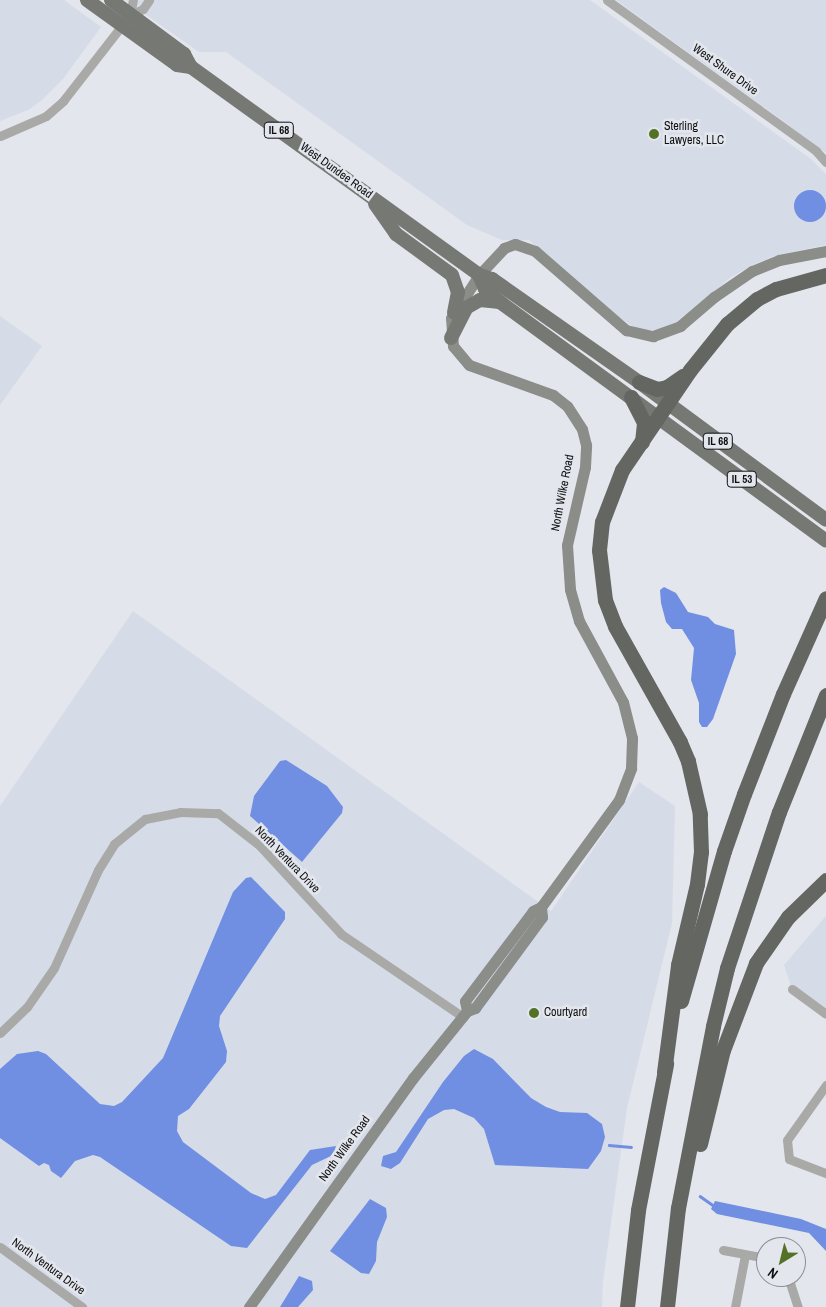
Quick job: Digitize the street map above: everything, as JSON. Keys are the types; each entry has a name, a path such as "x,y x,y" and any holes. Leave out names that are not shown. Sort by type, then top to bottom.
{"highway":[{"path":"627,1307 638,1210 664,1072 678,965 697,884 701,852 700,814 688,761 680,742 615,626 605,600 599,557 602,522 616,482 660,419 690,370 727,324 757,299 798,281 826,275"},
{"path":"639,382 657,389 667,387 690,370"},
{"path":"631,397 644,423 642,444"},
{"path":"664,1072 727,842 783,694 826,598"},
{"path":"667,1307 676,1235 711,1035 727,968 779,812 826,695"},
{"path":"676,1235 684,1214 722,1050 756,963 788,917 826,880"}],"main road":[{"name":"West Dundee Road","path":"87,0 126,20"},
{"name":"West Dundee Road","path":"111,0 126,20 177,65 192,67 479,275 492,279 639,382 668,406"},
{"path":"367,193 396,234 452,275 458,292 454,313"},
{"name":"West Dundee Road","path":"479,275 485,289 500,302 660,419"},
{"path":"451,338 466,308 480,300 500,302"},
{"name":"IL 68","path":"668,406 826,520"},
{"name":"IL 53","path":"660,419 825,540"}],"street":[{"path":"126,20 133,0"},
{"path":"0,136 36,121 63,101 126,20 143,8 149,0"},
{"name":"West Shure Drive","path":"607,0 816,151 826,162"},
{"path":"451,338 450,327 454,313 479,275 504,248 515,244 526,246 626,330 653,336 668,334 714,297 752,271 779,260 826,251"},
{"name":"North Wilke Road","path":"249,1307 413,1078 465,1014 475,1008 542,917 541,907 619,800 630,768 632,738 623,702 579,622 570,588 567,545 585,467 586,445 575,417 554,395 469,365 453,346 451,338"},
{"name":"North Ventura Drive","path":"0,1033 27,1007 54,968 98,870 114,844 145,819 180,812 218,813 259,845 341,934 465,1014"},
{"path":"792,989 826,1014"},
{"path":"826,1085 787,1140 789,1159 826,1173"},
{"name":"North Ventura Drive","path":"0,1247 82,1307"},
{"path":"723,1250 756,1257"},
{"path":"735,1307 745,1255"},
{"path":"791,1287 798,1307"}],"shaded area":[{"path":"0,0 64,0 101,27 63,79 42,100 28,110 0,121"},
{"path":"125,0 590,0 811,159 826,174 826,245 777,255 755,264 731,277 677,323 659,330 638,330 605,307 529,240 502,240 467,225 226,52 199,52"},
{"path":"616,0 826,0 826,153 775,115"},
{"path":"0,316 42,346 0,405"},
{"path":"133,611 551,911 639,782 675,806 672,923 627,1108 603,1281 602,1307 0,1307 0,806"},
{"path":"826,916 826,1014 792,989 784,965"}],"water":[{"path":"810,190 816,191 821,195 825,200 825,212 821,217 816,221 810,222 804,221 799,217 795,212 794,206 795,200 799,195 804,191"},
{"path":"664,587 676,593 688,612 708,617 715,624 734,630 736,654 713,719 707,727 702,727 699,722 699,703 691,680 694,648 682,629 672,629 666,622 660,590"},
{"path":"286,760 327,786 343,807 342,813 302,862 250,816 254,796 280,761"},
{"path":"251,877 285,912 285,919 220,1016 219,1026 227,1051 226,1062 189,1109 178,1116 177,1131 183,1142 251,1193 265,1199 276,1195 310,1150 336,1146 333,1155 312,1165 247,1248 231,1246 100,1157 93,1155 75,1161 61,1178 51,1171 49,1165 44,1163 39,1166 0,1138 0,1069 17,1054 38,1051 46,1054 100,1104 114,1106 122,1102 163,1058 233,892 246,878"},
{"path":"474,1049 493,1059 531,1098 546,1107 560,1112 587,1113 602,1124 605,1137 601,1151 588,1169 495,1165 484,1129 474,1118 454,1109 444,1110 428,1119 400,1163 391,1169 381,1166 383,1156 396,1152 443,1082 464,1056"},
{"path":"370,1199 386,1208 387,1217 377,1242 376,1261 369,1274 361,1273 330,1251"},
{"path":"715,1201 801,1219 826,1229 826,1251 809,1233 717,1214 711,1209"},
{"path":"299,1276 312,1281 313,1290 298,1307 280,1307"}],"waterway":[{"path":"609,1145 631,1147"},
{"path":"700,1196 713,1205"}],"place":[{"name":"Sterling Lawyers, LLC","path":"654,134"},
{"name":"Courtyard","path":"534,1013"}]}
